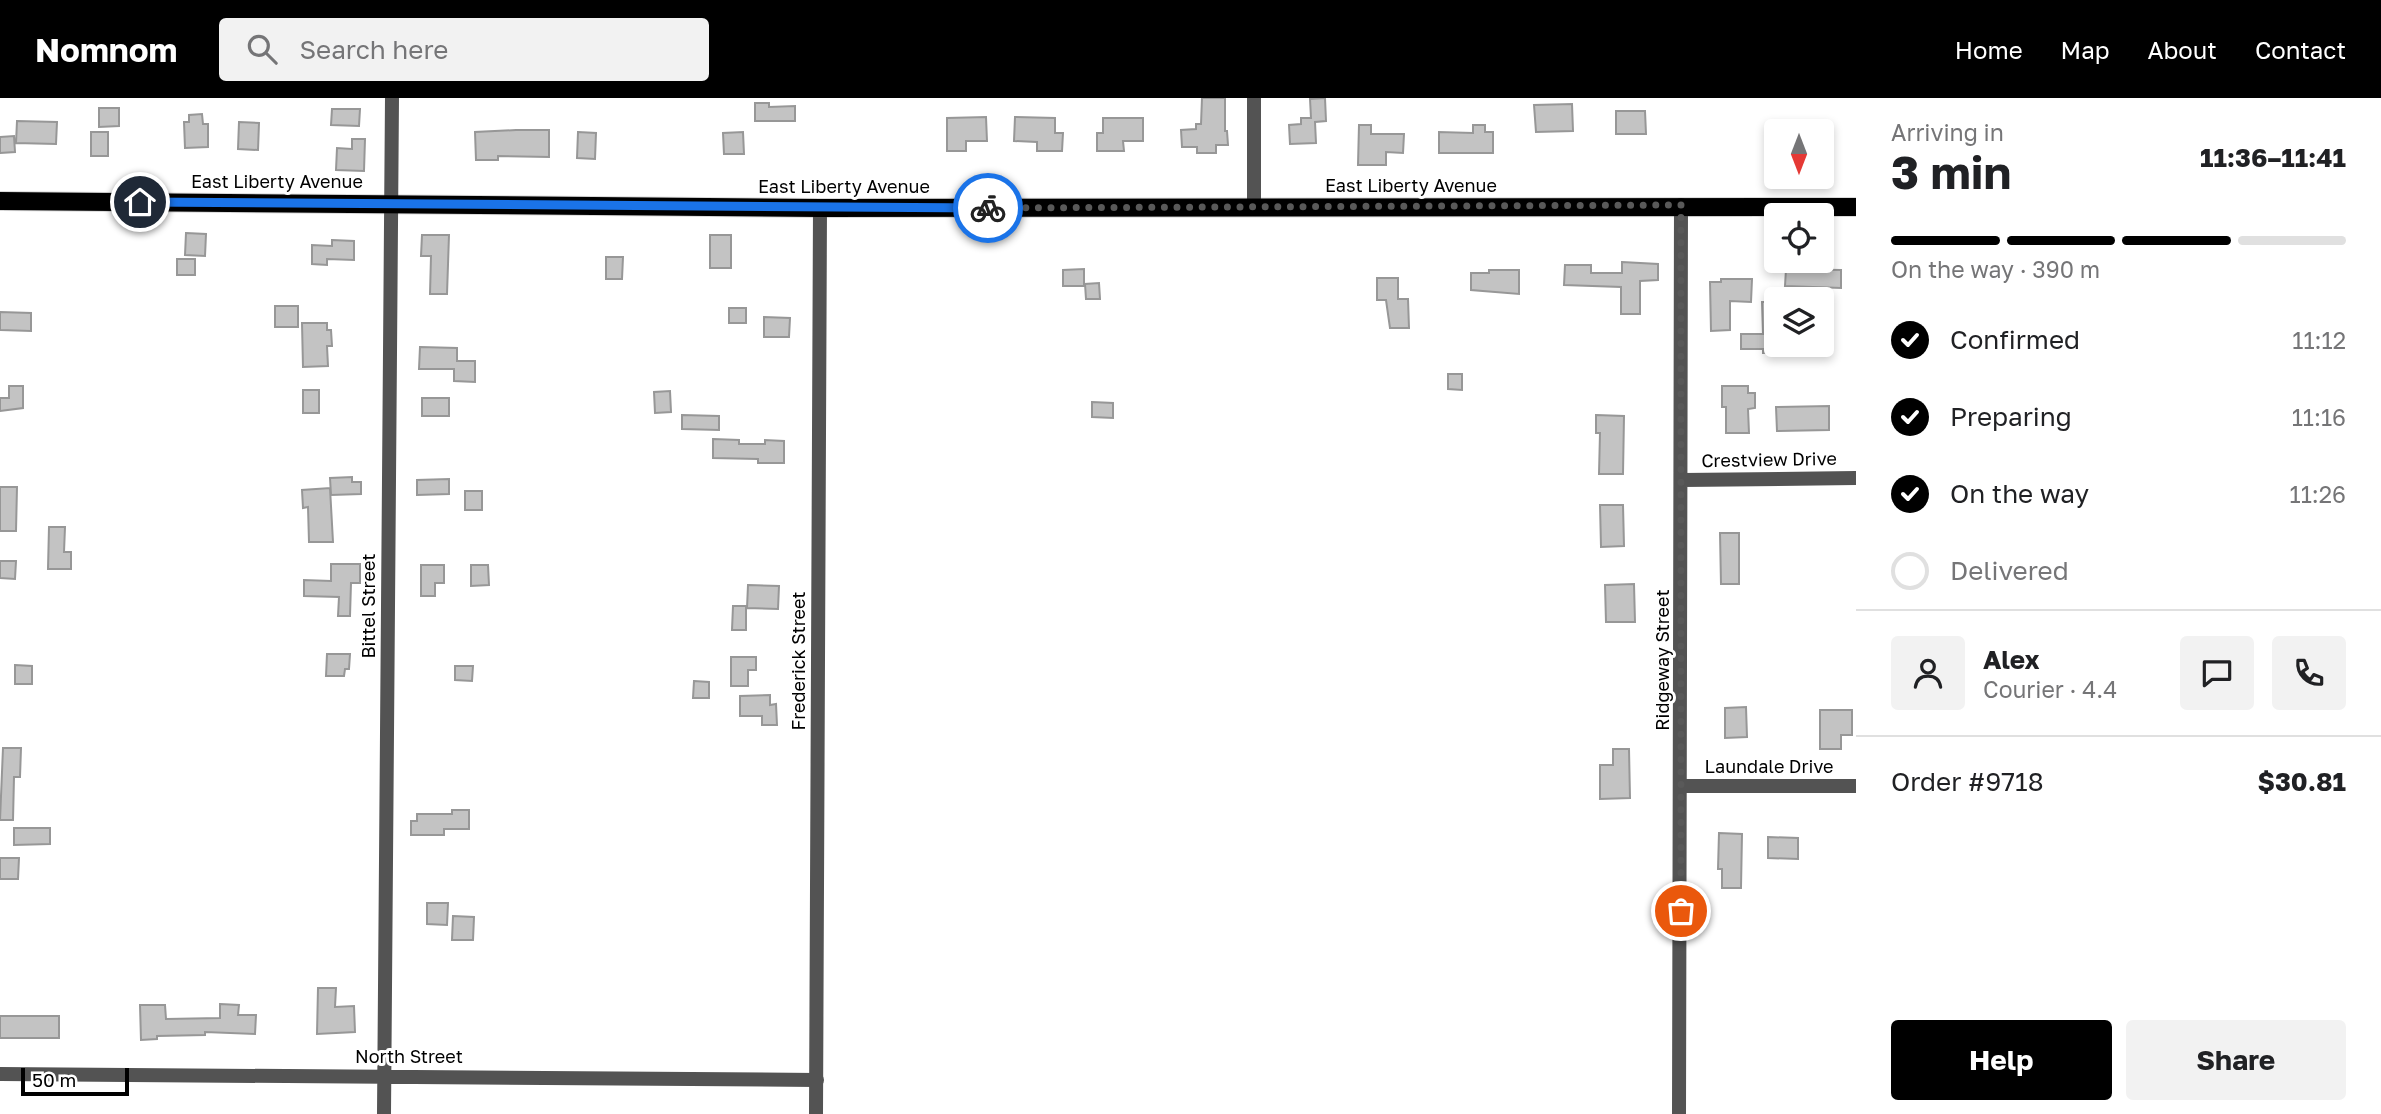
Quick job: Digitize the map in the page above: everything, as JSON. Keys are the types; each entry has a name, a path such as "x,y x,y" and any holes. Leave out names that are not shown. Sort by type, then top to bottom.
{"main road":[{"name":"East Liberty Avenue","path":"0,201 820,208 1681,205 1856,207"}],"street":[{"name":"Bittel Street","path":"384,1114 392,98"},
{"path":"1254,98 1254,208"},
{"name":"Ridgeway Street","path":"1679,1114 1683,480 1681,205"},
{"name":"Frederick Street","path":"816,1114 820,208"},
{"name":"Crestview Drive","path":"1683,480 1856,478"},
{"name":"Laundale Drive","path":"1682,786 1856,786"},
{"name":"North Street","path":"0,1074 817,1080"}],"building":[{"path":"1202,98 1225,98 1225,131 1228,145 1216,145 1216,153 1197,153 1197,147 1182,147 1181,130 1196,129 1196,124 1201,124"},
{"path":"1325,98 1326,121 1315,122 1316,143 1290,144 1289,125 1301,124 1301,118 1311,118 1310,99"},
{"path":"755,103 769,103 769,107 795,106 795,121 755,121"},
{"path":"1572,104 1573,131 1536,132 1534,105"},
{"path":"99,108 119,108 119,126 99,127"},
{"path":"332,109 360,109 359,126 331,125"},
{"path":"1616,111 1645,111 1646,134 1616,134"},
{"path":"202,114 203,124 208,124 208,147 185,148 184,122 189,122 189,115"},
{"path":"986,117 987,141 966,141 966,151 947,151 947,118"},
{"path":"1015,117 1055,118 1055,133 1063,133 1062,151 1037,151 1037,142 1014,141"},
{"path":"1103,118 1143,118 1143,141 1123,141 1124,151 1097,151 1097,133 1103,133"},
{"path":"17,121 57,122 56,144 16,143"},
{"path":"239,122 259,123 258,150 238,149"},
{"path":"1359,125 1371,125 1371,134 1404,134 1403,153 1386,152 1386,165 1358,165"},
{"path":"1473,125 1485,125 1485,132 1493,132 1493,153 1439,153 1439,132 1473,133"},
{"path":"549,130 549,157 498,156 498,160 476,160 475,132"},
{"path":"91,132 108,132 108,156 91,156"},
{"path":"578,132 596,133 595,159 577,158"},
{"path":"743,132 744,154 724,154 723,133"},
{"path":"14,136 15,152 0,153 0,137"},
{"path":"352,139 365,139 364,171 336,170 337,148 352,149"},
{"path":"186,233 206,234 205,256 185,255"},
{"path":"422,235 449,235 447,294 430,294 431,256 421,256"},
{"path":"710,235 731,235 731,268 710,268"},
{"path":"332,240 354,241 354,260 327,259 327,265 312,264 312,245 332,246"},
{"path":"606,257 623,257 622,279 606,279"},
{"path":"177,259 195,259 195,275 177,275"},
{"path":"1622,262 1658,264 1658,280 1640,281 1640,314 1621,314 1621,287 1564,285 1565,265 1591,265 1591,273 1622,273"},
{"path":"1084,269 1084,286 1063,286 1063,270"},
{"path":"1489,270 1519,270 1519,294 1471,290 1471,273 1489,273"},
{"path":"1834,270 1841,270 1841,288 1785,286 1786,273 1834,273"},
{"path":"1377,278 1398,278 1398,299 1408,299 1409,328 1390,328 1386,300 1377,300"},
{"path":"1721,279 1752,279 1751,302 1730,301 1730,330 1711,331 1710,282 1721,282"},
{"path":"1099,283 1100,299 1086,299 1085,284"},
{"path":"1764,302 1764,353 1763,349 1741,349 1741,334 1763,334"},
{"path":"275,306 298,306 298,327 275,327"},
{"path":"729,308 746,308 746,323 729,323"},
{"path":"0,312 31,313 31,331 0,330"},
{"path":"764,317 790,318 789,337 764,337"},
{"path":"302,323 327,323 327,330 331,330 332,346 327,346 328,366 303,367"},
{"path":"420,347 457,348 457,361 475,361 475,382 454,381 454,369 419,369"},
{"path":"1448,374 1462,374 1462,390 1448,389"},
{"path":"9,386 23,386 23,408 0,411 0,398 9,398"},
{"path":"1722,386 1748,386 1748,393 1755,393 1755,408 1748,409 1749,433 1726,433 1726,407 1722,407"},
{"path":"303,390 319,390 319,413 303,413"},
{"path":"670,391 671,412 655,413 654,392"},
{"path":"422,398 449,398 449,416 422,416"},
{"path":"1092,402 1113,403 1113,418 1092,417"},
{"path":"1829,406 1829,430 1777,431 1776,407"},
{"path":"682,415 719,416 719,430 682,429"},
{"path":"1596,415 1624,416 1623,474 1599,474 1600,433 1596,433"},
{"path":"713,439 739,440 739,444 765,444 765,440 784,441 784,463 758,463 758,459 713,458"},
{"path":"352,477 352,482 361,482 361,494 331,495 330,478"},
{"path":"449,479 449,494 417,495 417,480"},
{"path":"0,487 17,487 16,531 0,531"},
{"path":"330,488 333,542 309,542 308,507 303,508 302,490"},
{"path":"465,491 482,491 482,510 465,510"},
{"path":"1600,505 1623,505 1624,546 1601,547"},
{"path":"49,527 65,527 64,552 71,552 71,569 48,569"},
{"path":"1720,533 1739,533 1739,584 1721,584"},
{"path":"0,561 16,561 15,579 0,578"},
{"path":"331,564 360,564 360,583 351,583 350,616 338,616 339,597 304,596 304,580 331,581"},
{"path":"421,565 444,565 444,583 435,583 435,596 421,596"},
{"path":"471,565 488,565 489,585 471,586"},
{"path":"1634,584 1635,622 1606,622 1605,585"},
{"path":"748,585 779,586 778,609 747,608"},
{"path":"733,606 746,606 746,630 732,630"},
{"path":"327,654 350,654 349,669 345,669 344,676 326,676"},
{"path":"731,657 756,657 756,670 748,670 748,686 731,686"},
{"path":"15,665 32,666 32,684 15,684"},
{"path":"455,666 473,666 472,681 455,680"},
{"path":"694,681 709,682 709,698 693,698"},
{"path":"770,695 770,705 776,704 777,725 762,725 762,716 740,716 740,696"},
{"path":"1746,707 1747,737 1725,738 1725,708"},
{"path":"1820,710 1852,710 1852,735 1841,735 1841,749 1820,749"},
{"path":"3,748 21,748 20,777 14,777 13,820 0,820"},
{"path":"1613,749 1629,749 1630,798 1600,799 1600,765 1613,765"},
{"path":"452,810 469,810 469,829 444,829 444,835 411,835 411,821 417,821 417,814 452,814"},
{"path":"14,828 50,828 50,844 14,845"},
{"path":"1719,833 1742,834 1741,888 1722,888 1722,869 1718,869"},
{"path":"1768,837 1798,838 1798,859 1768,858"},
{"path":"0,858 19,858 18,879 0,879"},
{"path":"427,903 448,903 447,925 427,924"},
{"path":"453,916 474,917 473,940 452,940"},
{"path":"318,988 336,988 335,1007 354,1006 355,1032 317,1034"},
{"path":"220,1004 239,1005 238,1015 256,1015 255,1034 205,1032 205,1035 157,1036 157,1039 141,1040 140,1005 165,1005 166,1019 220,1018"},
{"path":"0,1016 59,1016 59,1038 0,1038"}],"way so far":[{"path":"988,208 1681,205 1681,911"}],"route":[{"path":"140,202 988,208"}]}
